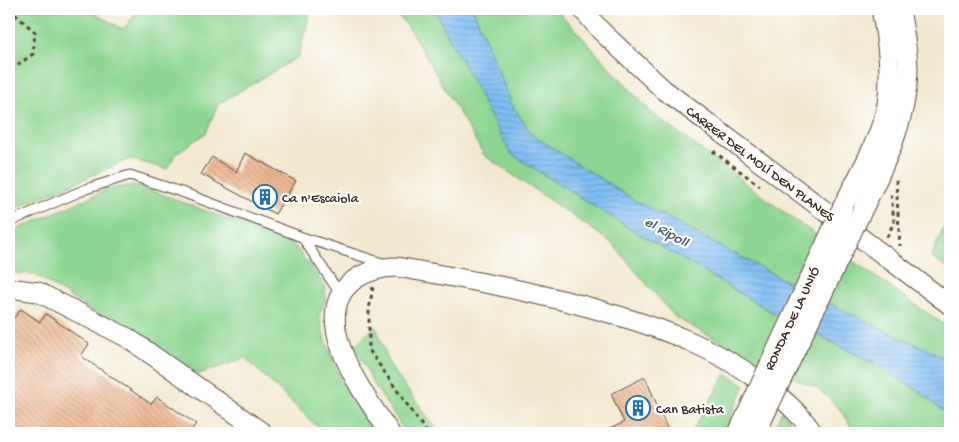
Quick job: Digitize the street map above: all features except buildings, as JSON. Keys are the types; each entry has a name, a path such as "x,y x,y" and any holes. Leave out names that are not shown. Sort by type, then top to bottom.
{"street":[{"name":"CARRER DEL MOLÍ DEN PLANES","path":"582,9 602,31 663,89 950,305"},
{"name":"RONDA DE LA UNIÓ","path":"738,433 880,129 886,104 889,66 881,9"},
{"name":"RONDA DE LA UNIÓ","path":"756,433 894,143 906,96 908,68 900,9"},
{"path":"390,433 356,379 340,346 335,327 335,316 341,294 348,285 373,270 384,267 397,267 501,286 590,307 664,330 703,347 750,374 799,413 813,433"},
{"path":"9,288 38,292 128,338 263,433"}],"lane":[{"path":"9,222 86,189 130,175 302,237 397,267"},
{"path":"302,237 341,294"}],"path":[{"path":"9,9 35,32 33,54 9,71"},
{"path":"895,174 898,232 901,251"},
{"path":"889,233 894,222 891,188"},
{"path":"373,270 369,309 369,350 427,433"}],"green space":[{"path":"9,9 86,9 123,29 140,9 311,9 298,57 218,104 206,133 176,153 167,169 130,159 9,211"},
{"path":"391,9 434,9 510,153 621,223 770,311 880,366 921,393 950,417 950,433 855,433 839,408 817,388 751,359 675,317 612,243 484,155 407,25"},
{"path":"473,9 556,9 652,113 796,221 950,329 950,360 873,325 780,278 634,200 532,135 512,105"},
{"path":"137,185 293,244 325,285 326,299 319,315 323,333 340,378 373,433 324,433 245,358 193,376 34,274 9,273 9,233 108,189"},
{"path":"950,213 950,270 931,257"},
{"path":"376,326 391,368 440,433 406,433 373,383 355,345"},
{"path":"726,374 745,385 723,433 691,433"},
{"path":"782,411 797,433 772,433"}],"water":[{"name":"el Ripoll","path":"434,9 473,9 512,105 532,135 634,200 780,278 873,325 950,360 950,417 921,393 880,366 770,311 621,223 510,153"}],"place":[{"name":"Ca n'Escaiola","path":"265,197"},
{"name":"Can Batista","path":"638,408"}]}
